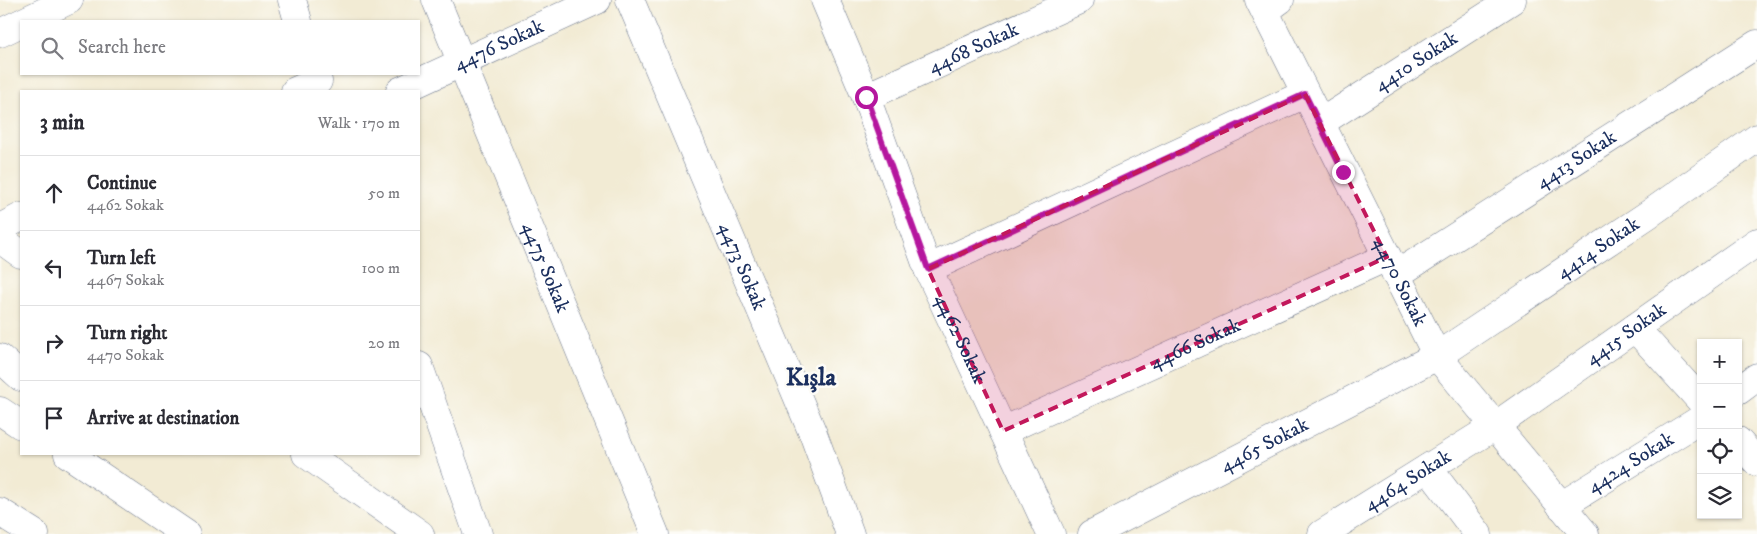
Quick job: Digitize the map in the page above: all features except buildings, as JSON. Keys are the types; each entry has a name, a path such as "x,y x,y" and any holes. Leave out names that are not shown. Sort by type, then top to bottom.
{"main road":[{"path":"27,20 70,0"},
{"path":"292,0 298,20"},
{"name":"4475 Sokak","path":"436,0 464,63 655,534"},
{"name":"4476 Sokak","path":"402,90 597,0"},
{"name":"4473 Sokak","path":"630,0 814,436 850,534"},
{"name":"4462 Sokak","path":"826,0 866,97 928,269 1051,534"},
{"name":"4468 Sokak","path":"866,97 1079,0"},
{"name":"4410 Sokak","path":"1320,123 1512,0"},
{"name":"4470 Sokak","path":"1268,4 1305,94 1437,356 1585,534"},
{"path":"0,33 20,23"},
{"name":"4413 Sokak","path":"1392,266 1757,44"},
{"path":"928,269 1305,94"},
{"name":"4414 Sokak","path":"1437,356 1649,214 1757,138"},
{"path":"0,228 20,218"},
{"path":"0,239 20,253"},
{"name":"4415 Sokak","path":"1495,426 1757,242"},
{"name":"4466 Sokak","path":"1003,431 1392,266"},
{"path":"1634,328 1697,397"},
{"name":"4465 Sokak","path":"1092,534 1437,356"},
{"path":"0,358 20,376"},
{"path":"420,369 478,534"},
{"path":"1742,388 1757,377"},
{"path":"0,411 20,423"},
{"name":"4424 Sokak","path":"1561,506 1697,421"},
{"name":"4464 Sokak","path":"1322,534 1357,526 1428,468 1495,426"},
{"path":"1742,445 1757,462"},
{"path":"70,455 186,534"},
{"path":"105,455 115,464 149,508"},
{"path":"307,455 420,534"},
{"path":"1428,468 1478,534"},
{"path":"0,512 35,534"}],"highlighted area":[{"path":"1305,94 1387,257 1003,431 928,269"}],"district":[{"name":"Kışla","path":"811,377"}],"route":[{"path":"866,97 928,269 1305,94 1343,172"}]}
